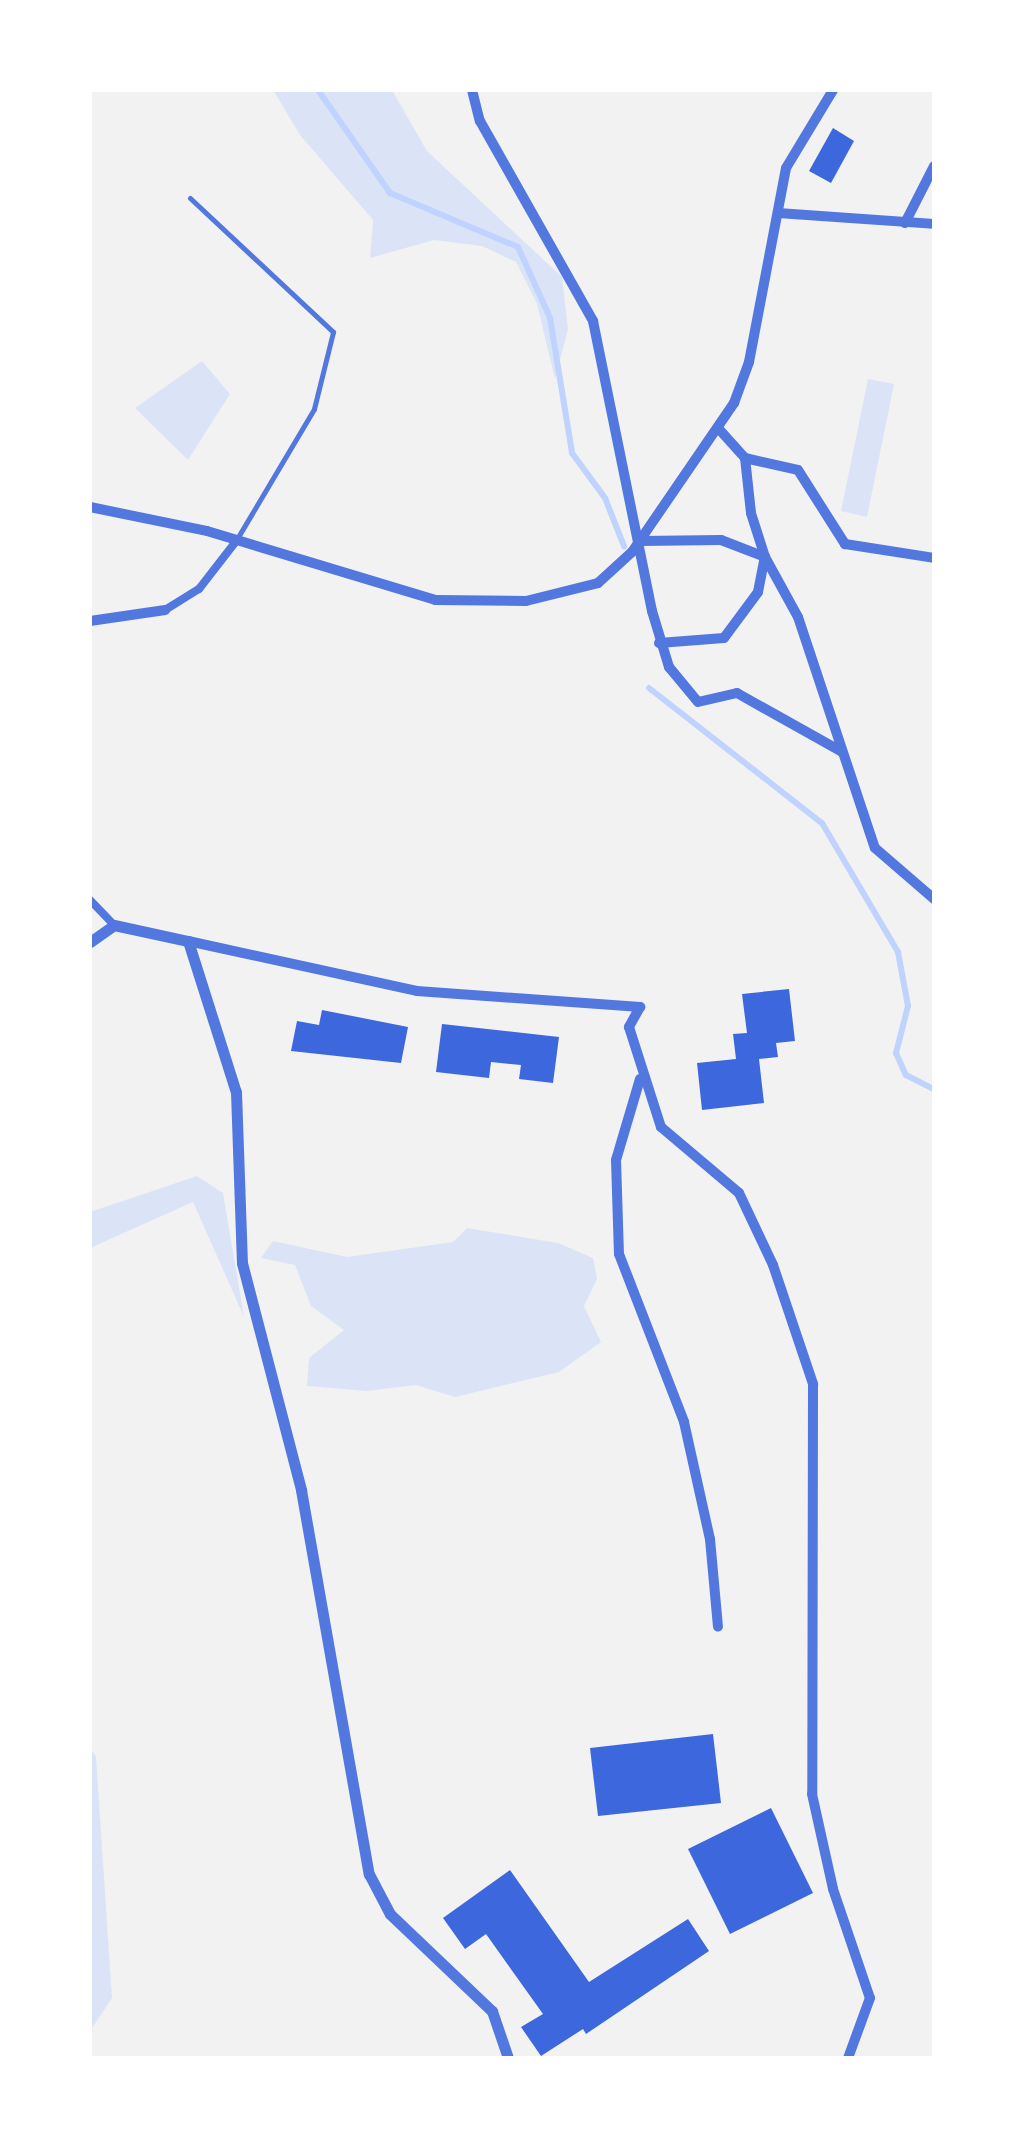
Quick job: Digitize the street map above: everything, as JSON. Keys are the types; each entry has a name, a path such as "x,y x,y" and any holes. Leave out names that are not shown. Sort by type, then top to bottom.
{"street":[{"path":"472,90 480,121 593,321 659,643 698,702 736,693 842,752"},
{"path":"90,507 236,540 435,600 526,601 614,574 719,428 749,362 786,168 833,90"},
{"path":"905,224 934,166"},
{"path":"778,213 934,224"},
{"path":"719,428 745,458 751,513 765,557 798,617 875,848 934,899"},
{"path":"745,458 798,470 845,544 934,558"},
{"path":"90,621 165,610 199,589 236,540"},
{"path":"640,541 721,540 765,557"},
{"path":"659,643 724,638 758,592 765,557"},
{"path":"90,900 114,925 418,991 640,1007 629,1027 640,1078 661,1127 738,1193 772,1266 812,1384 812,1794 834,1889 870,1998 848,2058"},
{"path":"90,942 114,925"},
{"path":"188,941 236,1092 242,1263 302,1490 368,1874 390,1914 492,2012 508,2058"},
{"path":"640,1078 616,1160 619,1254 684,1422 710,1539 718,1626"}],"lane":[{"path":"190,198 333,332 314,409 236,540"}],"shaded area":[{"path":"273,90 392,90 427,151 562,277 568,329 555,379 537,304 516,262 482,246 434,240 370,258 373,220 300,135"},
{"path":"202,361 230,394 188,460 135,408"},
{"path":"868,379 894,384 867,517 841,511"},
{"path":"197,1176 223,1193 244,1317 193,1202 90,1248 90,1212"},
{"path":"467,1228 558,1243 593,1258 597,1279 584,1306 601,1342 559,1372 455,1397 416,1385 367,1391 307,1386 309,1358 344,1330 311,1306 295,1265 261,1258 273,1241 347,1257 453,1242"},
{"path":"90,1749 96,1756 112,1998 90,2031"}],"building":[{"path":"833,128 854,141 831,183 809,171"},
{"path":"789,989 795,1041 776,1043 778,1057 759,1059 764,1103 702,1110 697,1063 736,1059 733,1034 747,1033 742,994"},
{"path":"322,1010 408,1027 401,1063 291,1051 297,1021 319,1025"},
{"path":"442,1024 559,1037 553,1083 519,1079 521,1065 491,1062 489,1078 436,1072"},
{"path":"713,1734 721,1803 598,1816 590,1748"},
{"path":"771,1808 813,1893 730,1934 688,1849"},
{"path":"510,1870 589,1982 688,1919 709,1951 586,2034 583,2029 541,2056 521,2027 543,2014 486,1934 465,1949 443,1918"}],"waterway":[{"path":"318,90 390,193 518,247 550,318 572,453 605,498 624,546"},
{"path":"649,688 822,823 898,952 908,1006 896,1053 906,1075 934,1089"}]}
